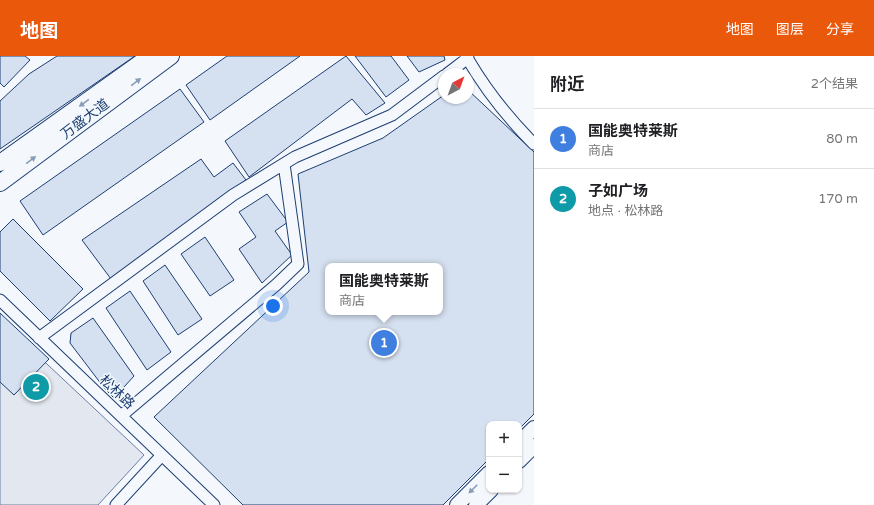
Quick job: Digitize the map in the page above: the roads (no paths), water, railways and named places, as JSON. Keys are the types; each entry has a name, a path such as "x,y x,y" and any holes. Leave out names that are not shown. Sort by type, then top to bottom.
{"highway":[{"name":"万盛大道","path":"0,163 150,56"},
{"name":"万盛大道","path":"0,183 171,56"}],"main road":[{"path":"522,440 534,428"},
{"path":"522,458 534,446"},
{"path":"457,505 486,476"},
{"path":"476,505 488,493"}],"street":[{"path":"454,68 467,57 481,82 499,106 534,144"},
{"path":"39,338 233,195 295,157 392,115 438,80"},
{"path":"121,416 276,286 298,264 284,164"},
{"name":"松林路","path":"0,300 214,505"},
{"path":"116,505 162,455"}],"place":[{"name":"国能奥特莱斯","path":"384,343"},
{"name":"子如广场","path":"36,387"}]}
